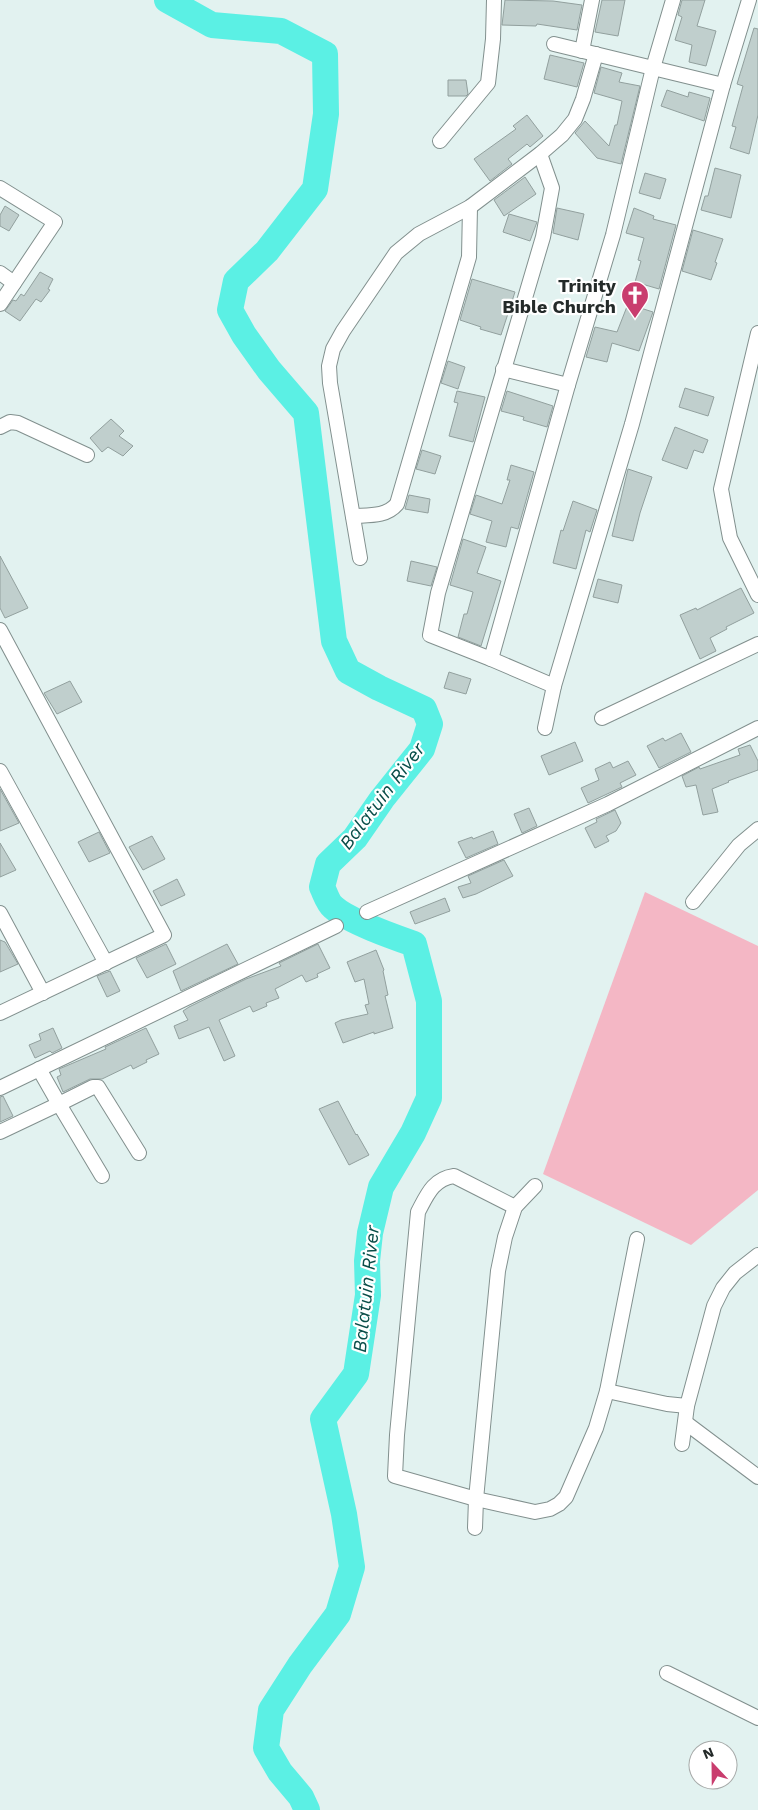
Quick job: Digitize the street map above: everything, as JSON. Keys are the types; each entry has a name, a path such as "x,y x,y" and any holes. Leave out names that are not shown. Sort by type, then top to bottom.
{"street":[{"path":"440,141 488,83 493,39 494,0"},
{"path":"582,51 592,0"},
{"path":"491,659 568,385 613,234 653,68 673,0"},
{"path":"545,728 554,686 632,424 723,85 749,0"},
{"path":"554,44 723,85"},
{"path":"360,558 330,383 329,366 333,349 343,330 396,253 419,234 470,207 540,154 562,134 575,119 596,54"},
{"path":"540,154 552,188 544,237 438,592 430,636 554,686"},
{"path":"0,188 54,222 0,304"},
{"path":"354,516 388,512 396,504 469,257 470,207"},
{"path":"0,273 14,283"},
{"path":"758,333 721,489 730,538 758,596"},
{"path":"504,369 568,385"},
{"path":"0,427 10,422 18,423 86,455"},
{"path":"0,630 164,935 0,1013"},
{"path":"602,718 758,644"},
{"path":"368,912 608,804 758,728"},
{"path":"0,771 106,963"},
{"path":"693,902 740,845 758,830"},
{"path":"0,913 42,992"},
{"path":"0,1088 336,926"},
{"path":"39,1069 102,1176"},
{"path":"0,1132 93,1087 98,1087 138,1153"},
{"path":"515,1207 454,1176 436,1182 418,1212 397,1434 395,1476 476,1499 535,1512 550,1509 566,1498 596,1428 607,1391 637,1239"},
{"path":"475,1528 476,1499 498,1271 505,1237 515,1207 535,1186"},
{"path":"682,1444 687,1406 714,1306 723,1288 735,1273 758,1256"},
{"path":"607,1391 667,1404 687,1406"},
{"path":"686,1423 758,1477"},
{"path":"667,1673 758,1718"}],"shaded area":[{"path":"645,892 758,946 758,1190 691,1245 543,1174"}],"building":[{"path":"505,0 553,1 582,5 577,30 537,24 536,26 502,25"},
{"path":"602,0 625,0 618,36 595,32"},
{"path":"682,0 705,0 697,26 716,31 706,66 689,62 692,45 675,40 682,17 678,15"},
{"path":"754,28 758,29 758,115 749,154 730,148 736,127 732,126 743,86 737,84"},
{"path":"550,55 584,63 577,87 544,79"},
{"path":"601,67 622,73 619,82 640,86 621,164 597,158 575,133 585,121 609,146 615,125 617,125 622,101 594,93"},
{"path":"448,80 466,80 468,94 466,96 448,96"},
{"path":"667,90 688,97 689,92 710,98 704,121 661,106"},
{"path":"527,115 543,136 530,147 527,144 508,159 512,164 490,181 474,159 516,129 513,126"},
{"path":"715,168 741,175 731,218 701,210 705,196 708,196"},
{"path":"645,173 666,179 660,199 639,193"},
{"path":"525,177 536,194 504,216 494,200"},
{"path":"5,206 19,215 9,231 0,226 0,215"},
{"path":"557,208 584,214 578,240 553,233"},
{"path":"634,208 654,216 653,219 676,225 659,289 635,282 641,261 638,260 644,238 626,233"},
{"path":"509,214 537,222 530,241 503,232"},
{"path":"693,230 723,239 711,280 682,271"},
{"path":"40,272 53,279 48,289 50,290 41,302 36,299 20,321 5,311 13,300 16,301 21,294 24,296"},
{"path":"472,279 515,292 501,335 480,329 481,327 460,320"},
{"path":"628,304 653,312 639,351 612,343 607,362 586,357 595,327 617,332"},
{"path":"448,361 465,367 458,389 441,383"},
{"path":"685,388 714,397 708,416 679,407"},
{"path":"457,391 485,397 473,442 449,436 458,403 454,402"},
{"path":"507,391 553,406 547,427 523,420 524,417 501,411"},
{"path":"111,419 124,431 119,436 133,446 123,456 108,447 102,452 90,438"},
{"path":"675,427 708,440 703,453 694,450 687,469 662,460"},
{"path":"422,450 441,456 435,474 416,469"},
{"path":"511,465 534,472 518,529 511,527 506,547 486,542 492,521 470,514 476,495 502,504 510,480 507,480"},
{"path":"628,469 652,477 633,541 612,536"},
{"path":"409,495 430,499 428,513 405,509"},
{"path":"573,501 597,510 590,532 586,530 576,569 553,563 561,530 563,531"},
{"path":"463,539 486,547 477,573 501,581 481,646 458,637 464,614 467,614 473,592 450,585"},
{"path":"0,556 28,608 5,618 0,608"},
{"path":"411,561 437,567 431,586 407,581"},
{"path":"598,579 622,585 618,603 593,597"},
{"path":"741,588 754,613 726,627 727,629 710,638 716,651 700,659 680,615 696,608 697,610"},
{"path":"449,672 471,679 466,694 444,688"},
{"path":"70,681 82,702 57,714 44,693"},
{"path":"681,733 691,752 659,768 647,746 663,738 665,741"},
{"path":"575,742 583,761 549,775 541,756"},
{"path":"750,745 758,761 758,770 712,789 718,812 703,815 696,785 686,787 682,776 699,767 700,769 740,755 738,749"},
{"path":"628,761 636,775 620,783 622,787 588,803 581,788 599,780 595,769 610,762 613,768"},
{"path":"0,789 19,823 0,831"},
{"path":"529,808 537,826 522,833 514,814"},
{"path":"615,810 621,823 616,831 606,836 609,841 595,848 585,828 597,822 596,819"},
{"path":"493,831 498,844 466,858 458,842 472,837 473,839"},
{"path":"99,832 110,853 89,862 78,842"},
{"path":"152,836 165,859 143,870 129,847"},
{"path":"0,843 16,870 0,877"},
{"path":"504,860 513,876 476,894 463,898 458,887 471,883 468,876"},
{"path":"177,879 185,895 161,906 153,891"},
{"path":"445,898 450,911 415,924 410,912"},
{"path":"0,940 5,942 18,964 0,972"},
{"path":"166,944 176,964 147,978 136,958"},
{"path":"227,944 238,964 181,991 173,971"},
{"path":"318,944 330,968 317,974 318,977 306,982 302,975 275,989 279,998 266,1003 267,1006 253,1012 250,1006 219,1020 235,1056 224,1061 209,1027 179,1039 174,1026 188,1020 183,1011 246,979 281,966 279,963"},
{"path":"376,950 384,970 388,995 385,996 393,1028 374,1034 374,1032 343,1043 335,1023 368,1014 365,1005 369,1004 364,979 355,982 347,962"},
{"path":"110,971 120,991 107,997 97,976"},
{"path":"53,1028 62,1048 35,1058 29,1045 41,1040 39,1034"},
{"path":"146,1028 159,1054 133,1069 131,1065 102,1079 90,1079 63,1092 57,1077 61,1075 59,1069 106,1049 105,1047"},
{"path":"3,1096 13,1116 0,1122 0,1097"},
{"path":"338,1101 369,1155 349,1165 319,1109"}],"waterway":[{"name":"Balatuin River","path":"167,0 212,25 281,31 325,54 326,114 315,189 267,251 236,281 230,310 244,335 269,370 306,413 334,641 348,671 424,709 430,724 422,749 382,799 355,838 328,864 322,887 333,907 349,918 414,944 429,1001 429,1098 413,1133 381,1187 370,1233 367,1261 368,1295 356,1374 323,1419 344,1514 352,1567 338,1614 300,1665 271,1710 266,1748 280,1772 301,1797 307,1810"}],"place":[{"name":"Trinity Bible Church","path":"635,319"}]}
